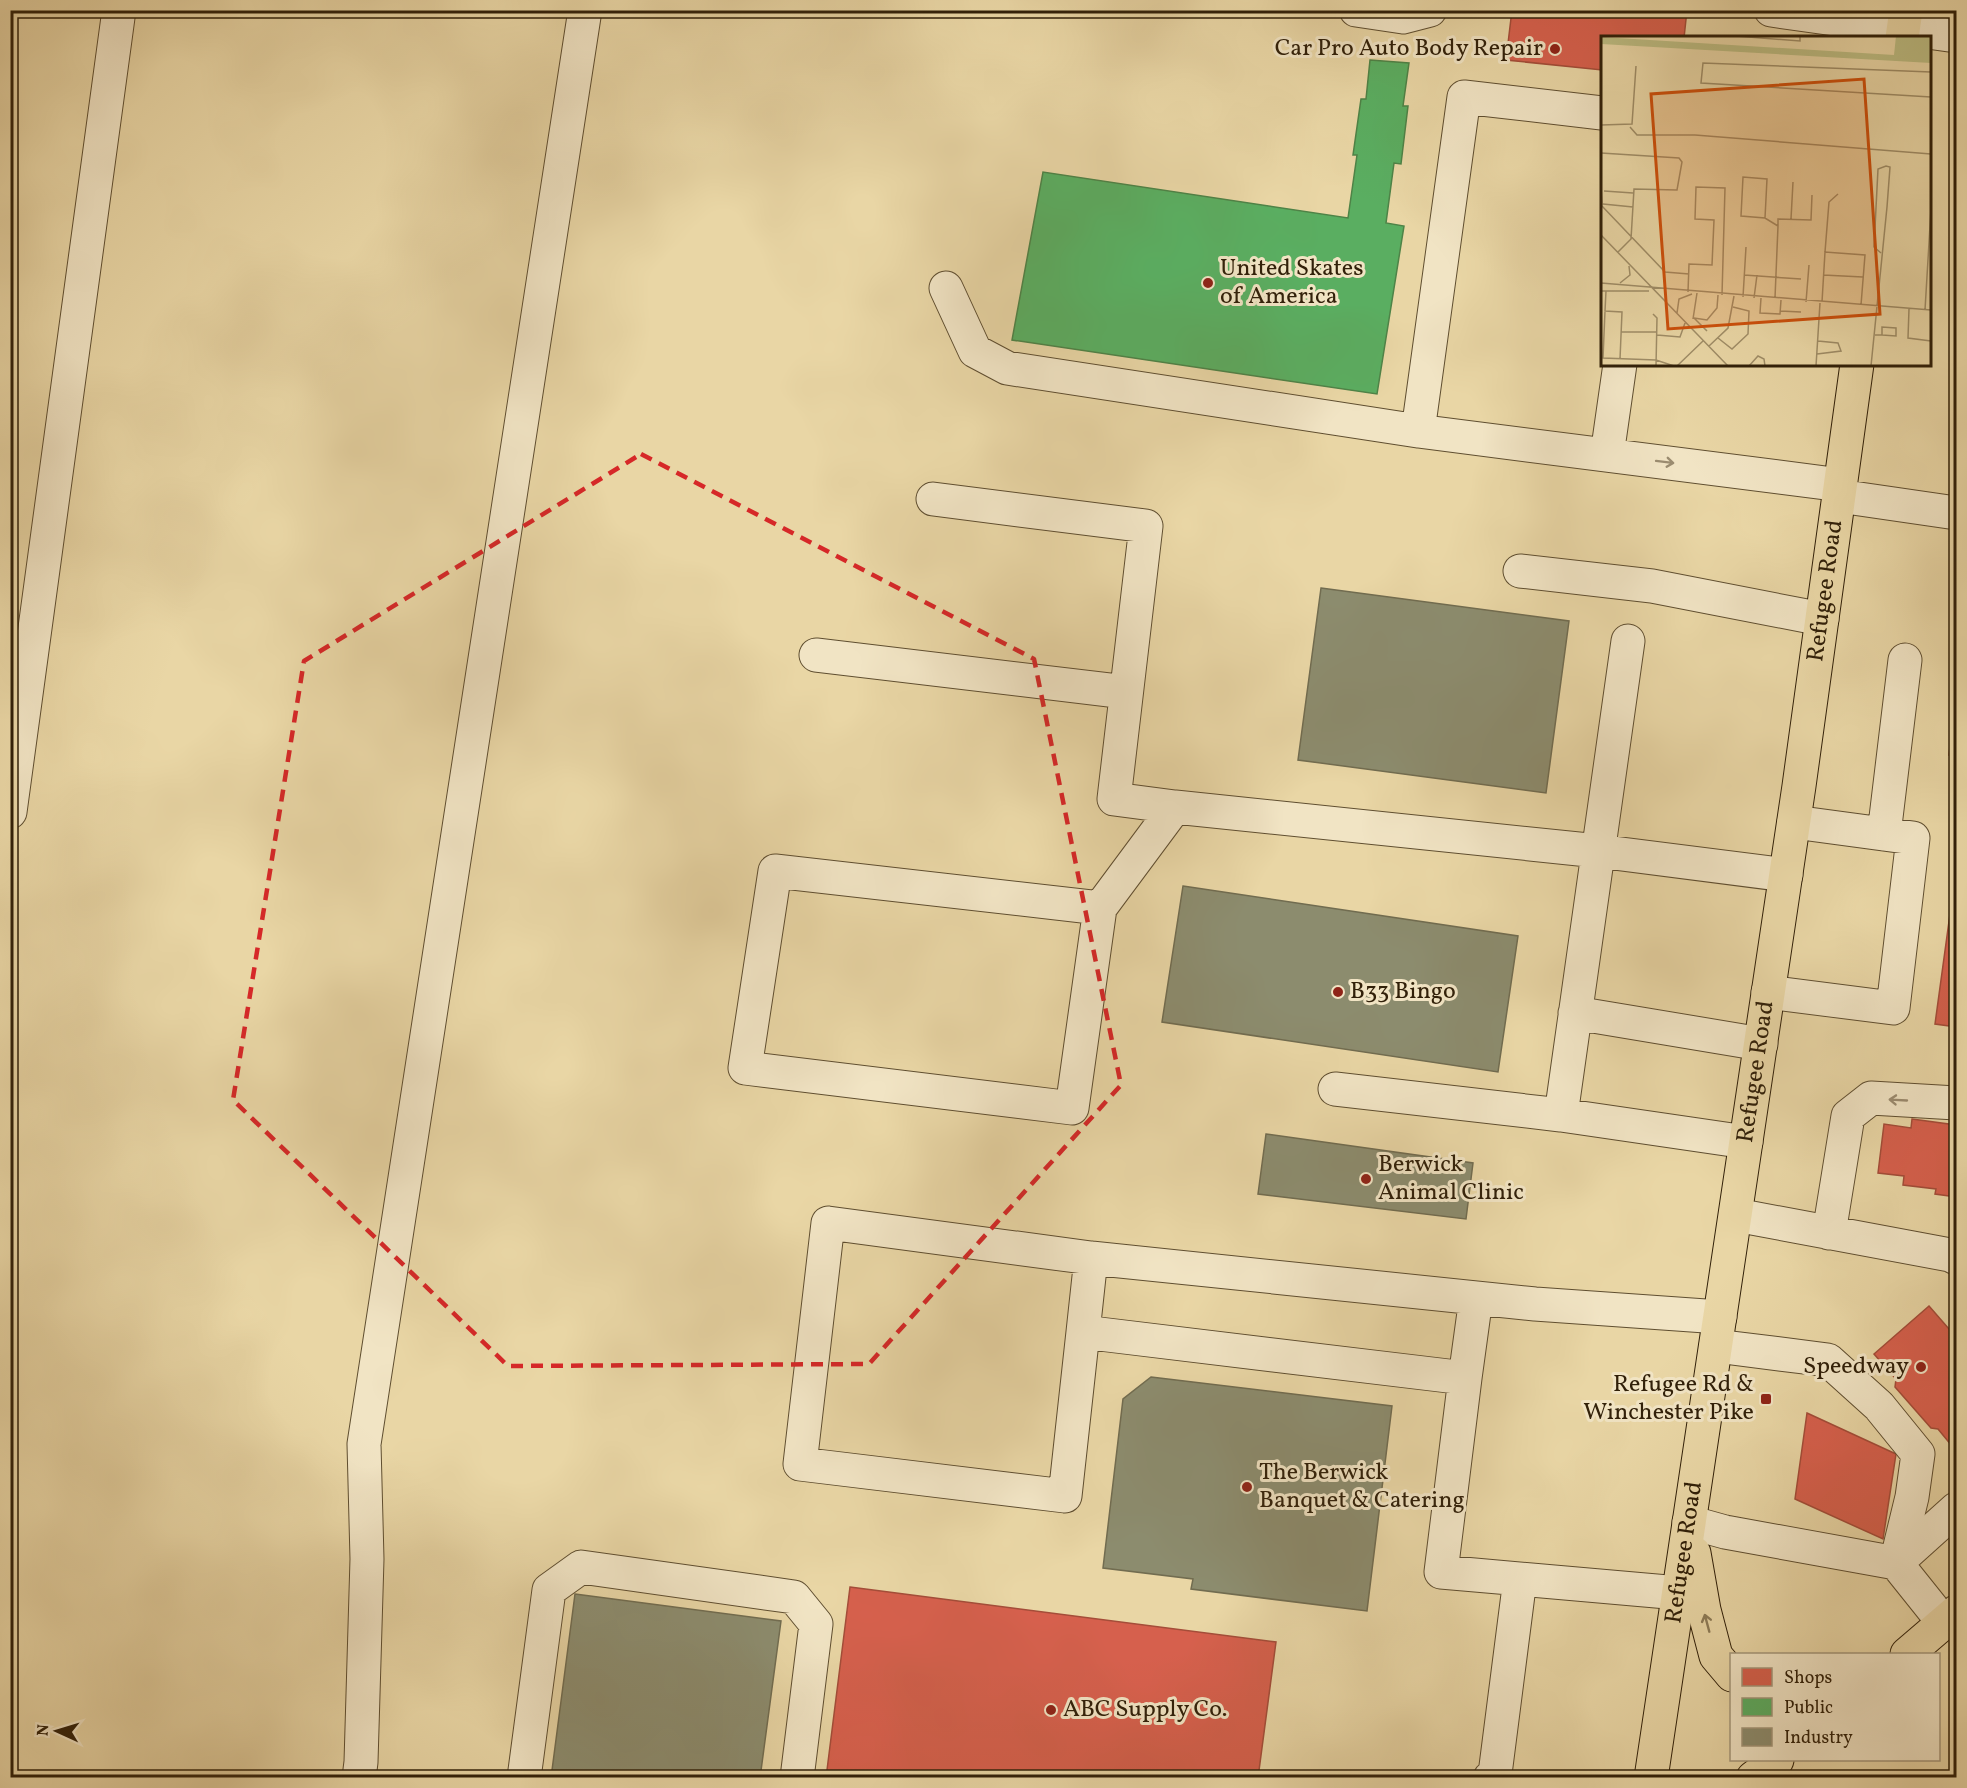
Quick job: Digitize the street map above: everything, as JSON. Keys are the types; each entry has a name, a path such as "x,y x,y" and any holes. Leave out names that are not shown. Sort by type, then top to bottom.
{"main road":[{"name":"Refugee Road","path":"1651,1778 1794,822 1857,366"},
{"path":"1689,1522 1704,1610 1716,1656 1730,1674"},
{"path":"1753,1778 1776,1761"}],"lane":[{"path":"10,812 119,10"},
{"path":"358,1778 361,1762 367,1559 364,1444 585,10"},
{"path":"1356,10 1403,16 1430,10"},
{"path":"1771,10 1904,26 1956,36"},
{"path":"1418,431 1464,97 1601,113"},
{"path":"946,288 975,351 1007,368 1418,431 1607,455 1840,490 1956,513"},
{"path":"1607,455 1620,366"},
{"path":"933,499 1146,526 1114,799 1598,851 1786,875"},
{"path":"1520,571 1652,586 1822,619"},
{"path":"1561,1115 1628,641"},
{"path":"816,655 1126,692"},
{"path":"1884,834 1905,660"},
{"path":"1100,908 775,871 746,1068 1072,1108 1100,908 1175,807"},
{"path":"1768,992 1893,1008 1913,838 1794,822"},
{"path":"1575,1013 1761,1044"},
{"path":"1335,1089 1561,1115 1746,1142"},
{"path":"1828,1233 1848,1116 1871,1098 1956,1103"},
{"path":"1736,1215 1956,1258"},
{"path":"1092,1258 1065,1496 800,1464 828,1223 1092,1258 1535,1304 1718,1331 1828,1360 1879,1406 1918,1454 1912,1497 1896,1563 1939,1633"},
{"path":"1476,1298 1440,1572 1679,1593"},
{"path":"1083,1332 1465,1378"},
{"path":"1896,1563 1956,1509"},
{"path":"1689,1522 1725,1532 1896,1563"},
{"path":"524,1778 549,1590 581,1567 794,1597 816,1624 797,1778"},
{"path":"1490,1778 1495,1774 1520,1579"}],"highlighted area":[{"path":"641,454 1034,659 1121,1085 869,1364 508,1366 233,1100 304,661"}],"building: Shops":[{"name":"Car Pro Auto Body Repair","path":"1512,10 1687,10 1684,36 1601,36 1601,70 1506,60"},
{"path":"1956,690 1956,756 1949,755"},
{"path":"1956,870 1956,1027 1935,1024"},
{"path":"1912,1119 1956,1125 1956,1197 1935,1194 1936,1189 1903,1185 1904,1176 1878,1173 1884,1124 1911,1128"},
{"name":"Speedway","path":"1929,1306 1956,1337 1956,1451 1938,1429 1931,1428 1895,1387 1896,1379 1874,1354"},
{"name":"Speedway","path":"1807,1413 1896,1454 1883,1539 1795,1499"},
{"name":"ABC Supply Co.","path":"850,1587 1276,1642 1258,1778 826,1778"}],"building: Public":[{"name":"United Skates of America","path":"1370,60 1409,63 1403,106 1408,106 1401,164 1394,163 1386,223 1404,226 1377,394 1012,340 1043,172 1348,218 1357,155 1353,155 1361,99 1366,99"}],"building: Industry":[{"path":"1321,588 1569,621 1546,793 1298,760"},
{"name":"B33 Bingo","path":"1183,886 1518,936 1498,1072 1162,1022"},
{"name":"Berwick Animal Clinic","path":"1266,1134 1473,1163 1466,1219 1258,1194"},
{"name":"The Berwick Banquet & Catering","path":"1151,1377 1392,1406 1367,1611 1191,1589 1193,1579 1103,1568 1123,1399"},
{"path":"575,1594 781,1621 760,1778 551,1778"}],"place":[{"name":"Car Pro Auto Body Repair","path":"1555,49"},
{"name":"United Skates of America","path":"1208,283"},
{"name":"B33 Bingo","path":"1338,992"},
{"name":"Berwick Animal Clinic","path":"1366,1179"},
{"name":"Speedway","path":"1921,1367"},
{"name":"Refugee Rd & Winchester Pike","path":"1766,1399"},
{"name":"The Berwick Banquet & Catering","path":"1247,1487"},
{"name":"ABC Supply Co.","path":"1051,1710"}]}
